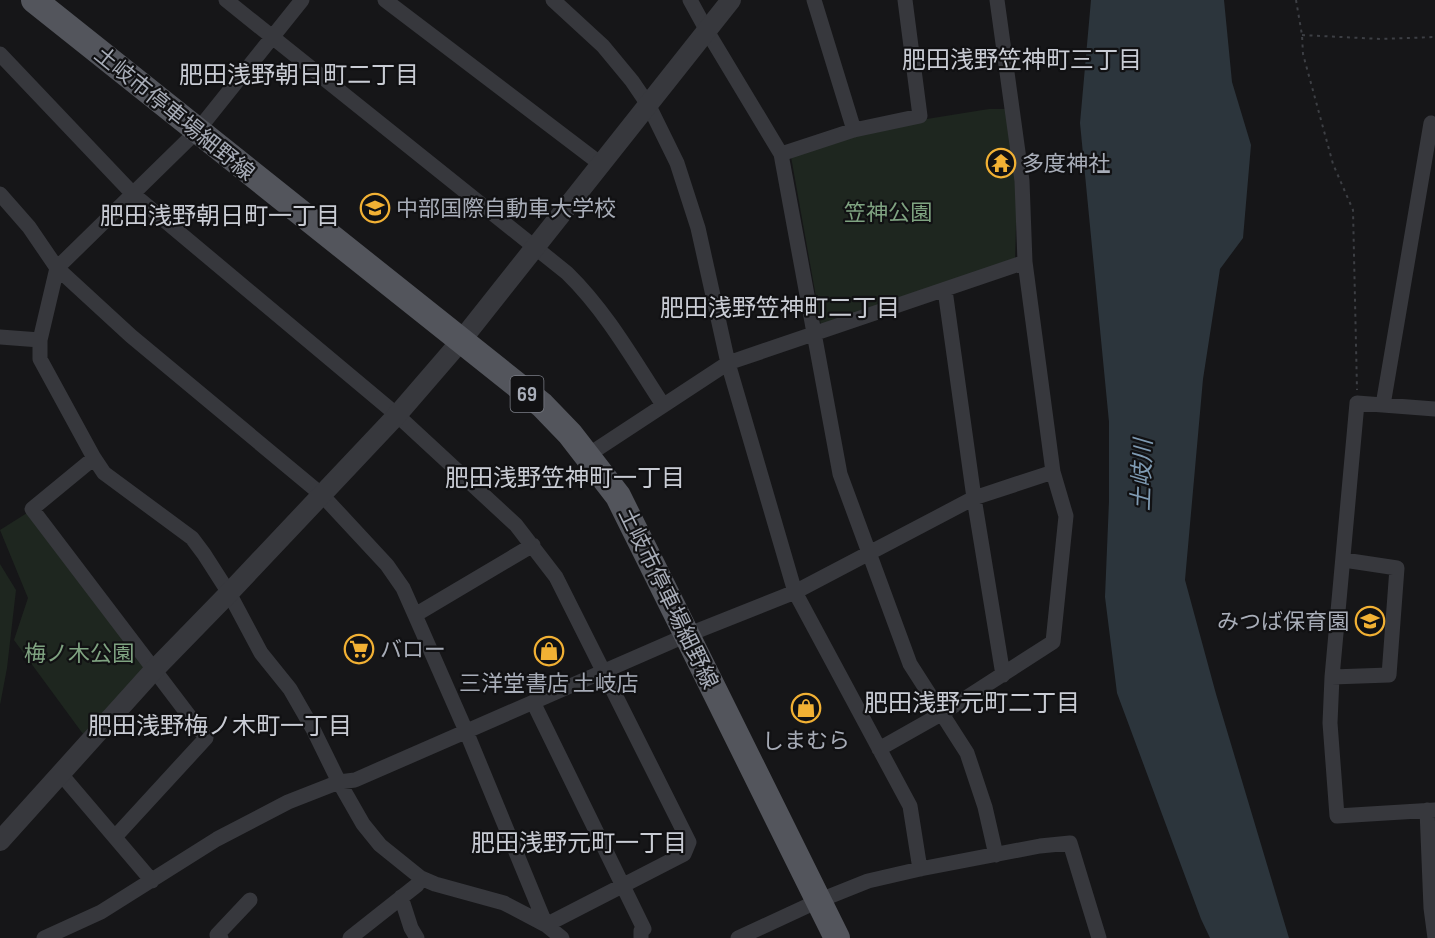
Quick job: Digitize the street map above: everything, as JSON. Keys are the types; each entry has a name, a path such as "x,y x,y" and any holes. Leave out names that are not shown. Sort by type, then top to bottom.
{"main road":[{"name":"土岐市停車場細野線","path":"34,0 460,342 542,405 588,455 618,496 837,938"}],"street":[{"path":"226,0 535,245 586,291 663,405"},
{"path":"302,0 198,130 57,268 40,340 40,359 104,473 192,538 230,593 261,653 290,689 314,729 339,782 363,824 380,846 421,878 504,903 546,925 562,938"},
{"path":"385,0 602,165"},
{"path":"553,0 603,46 632,81 649,106 677,163 698,228 728,363 795,592 910,806 920,869"},
{"path":"690,0 707,32 782,154 840,474 910,664 967,753 985,807 996,855"},
{"path":"0,841 154,670 398,415 460,342 731,0"},
{"path":"814,0 854,130"},
{"path":"782,154 854,130 920,116 905,0"},
{"path":"879,749 941,714 1053,642 1066,516 1053,472 1025,262 1022,181 997,0"},
{"path":"0,54 133,194 398,415 516,525 556,577 689,842 684,854 546,925"},
{"path":"1383,405 1431,123"},
{"path":"0,194 29,227 57,268 131,336 322,495 387,565 403,588 415,615 466,731 546,925"},
{"path":"588,455 728,363 1025,262"},
{"path":"945,290 974,498 1003,675"},
{"path":"0,337 40,340"},
{"path":"1435,409 1357,403 1332,677 1330,723 1337,816 1431,810 1431,908 1435,938"},
{"path":"94,458 32,509 206,738 115,837"},
{"path":"44,938 101,912 218,839 288,802 339,782 356,780 687,635 795,592 974,498 1053,472"},
{"path":"415,615 533,545"},
{"path":"1332,677 1389,675 1397,568 1344,560"},
{"path":"533,702 644,929 641,931 641,938"},
{"path":"60,773 152,881"},
{"path":"738,938 868,881 920,869 1070,843 1099,938"},
{"path":"350,938 417,885 421,878"},
{"path":"401,897 411,928 417,938"},
{"path":"221,938 218,935 250,900"}],"path":[{"path":"1296,0 1303,54 1334,164 1353,210 1357,403"},
{"path":"1302,35 1381,39 1435,37"}],"green space":[{"name":"笠神公園","path":"989,109 1007,109 1017,184 1015,261 821,325 790,151 877,127"},
{"name":"梅ノ木公園","path":"27,513 146,668 83,734 14,640 28,598 0,530"},
{"path":"0,564 16,590 7,668 0,705"}],"water":[{"name":"土岐川","path":"1091,0 1224,0 1232,82 1251,145 1243,238 1220,269 1203,379 1185,580 1216,694 1289,938 1210,938 1117,693 1105,597 1109,501 1109,422 1080,123"}],"place":[{"name":"多度神社","path":"1001,163"},
{"name":"中部国際自動車大学校","path":"375,208"},
{"name":"みつば保育園","path":"1370,621"},
{"name":"バロー","path":"359,649"},
{"name":"三洋堂書店 土岐店","path":"549,651"},
{"name":"しまむら","path":"806,708"}],"district":[{"name":"肥田浅野笠神町三丁目","path":"1022,60"},
{"name":"肥田浅野朝日町二丁目","path":"299,75"},
{"name":"肥田浅野朝日町一丁目","path":"220,216"},
{"name":"肥田浅野笠神町二丁目","path":"780,308"},
{"name":"肥田浅野笠神町一丁目","path":"565,478"},
{"name":"肥田浅野元町二丁目","path":"972,703"},
{"name":"肥田浅野梅ノ木町一丁目","path":"220,726"},
{"name":"肥田浅野元町一丁目","path":"579,843"}]}
